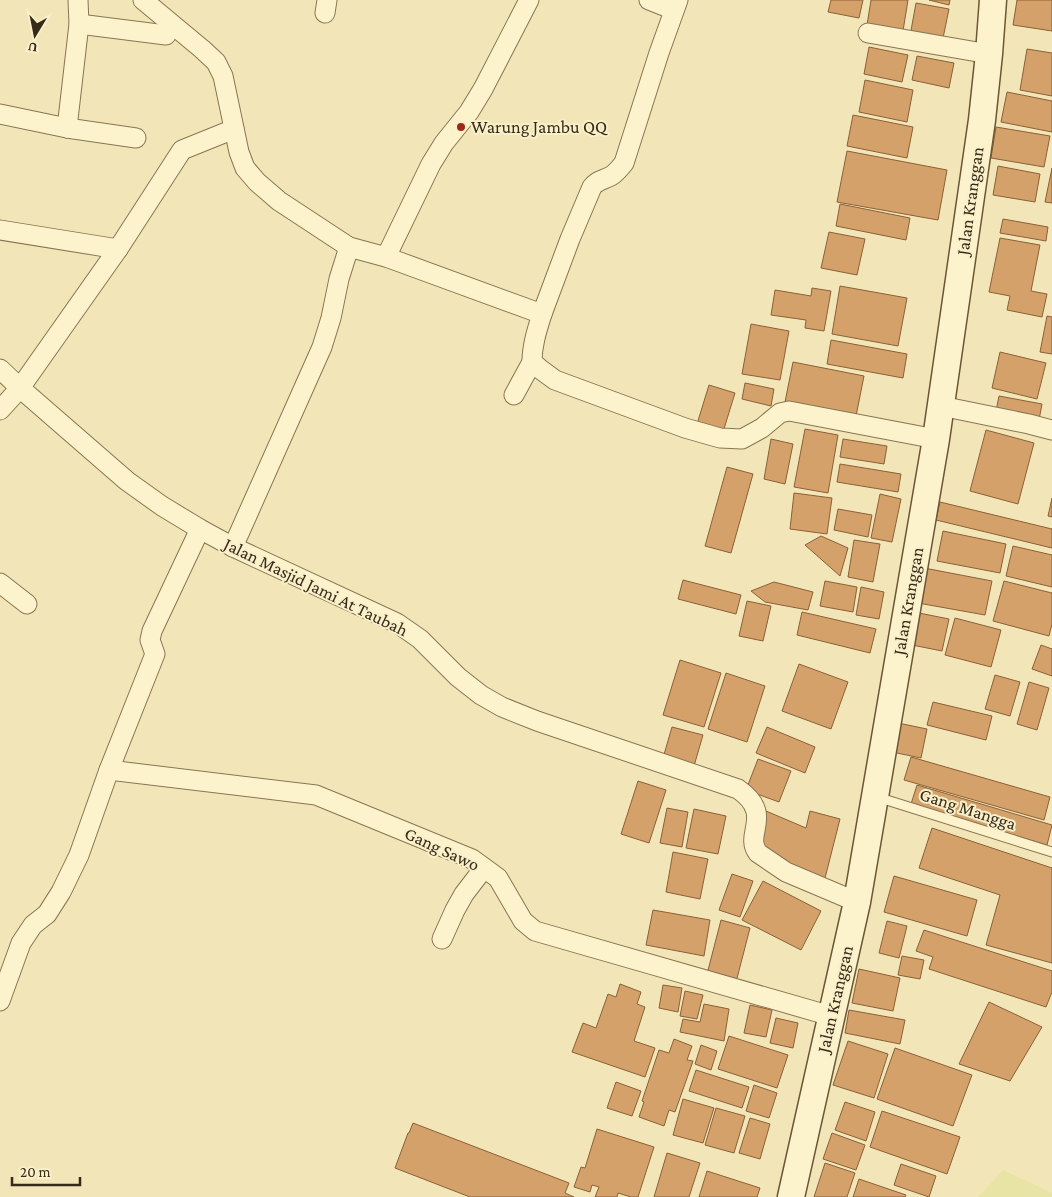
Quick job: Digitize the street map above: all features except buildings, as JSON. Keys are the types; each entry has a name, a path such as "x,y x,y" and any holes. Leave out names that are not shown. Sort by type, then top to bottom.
{"main road":[{"name":"Jalan Kranggan","path":"791,1197 857,902 936,438 982,120 993,0"}],"street":[{"path":"67,128 79,24 78,0"},
{"path":"143,0 216,62 223,76 238,152 245,168 256,182 279,202 349,247 386,257 542,314"},
{"path":"386,257 431,164 474,104 529,0"},
{"path":"514,395 532,362 534,341 542,314 592,187 596,182 612,176 624,163 676,5 648,0"},
{"path":"79,24 166,35"},
{"path":"868,33 989,54"},
{"path":"0,114 67,128 136,138"},
{"path":"0,410 20,388 118,249 182,150 234,129"},
{"path":"0,230 118,249"},
{"path":"233,548 322,347 349,247"},
{"path":"532,362 555,380 685,428 720,438 742,439 762,428 780,413 789,412 936,438"},
{"name":"Jalan Masjid Jami At Taubah","path":"0,369 127,481 162,506 233,548 397,623 420,639 458,677 481,695 537,721 738,789 749,798 758,816 754,840 755,849 758,853 786,872 857,902"},
{"path":"941,406 1052,430"},
{"path":"0,1001 20,943 32,925 47,914 61,892 79,855 109,770 155,654 150,640 152,631 200,529"},
{"path":"0,583 27,604"},
{"name":"Gang Sawo","path":"109,770 316,795 472,859 498,878 523,921 536,931 831,1016"},
{"path":"442,939 454,910 484,868"}],"lane":[{"name":"Gang Mangga","path":"874,796 1052,852"}],"shaded area":[{"path":"1003,1170 1052,1193 1052,1197 978,1197"}],"place":[{"name":"Warung Jambu QQ","path":"461,127"}]}
